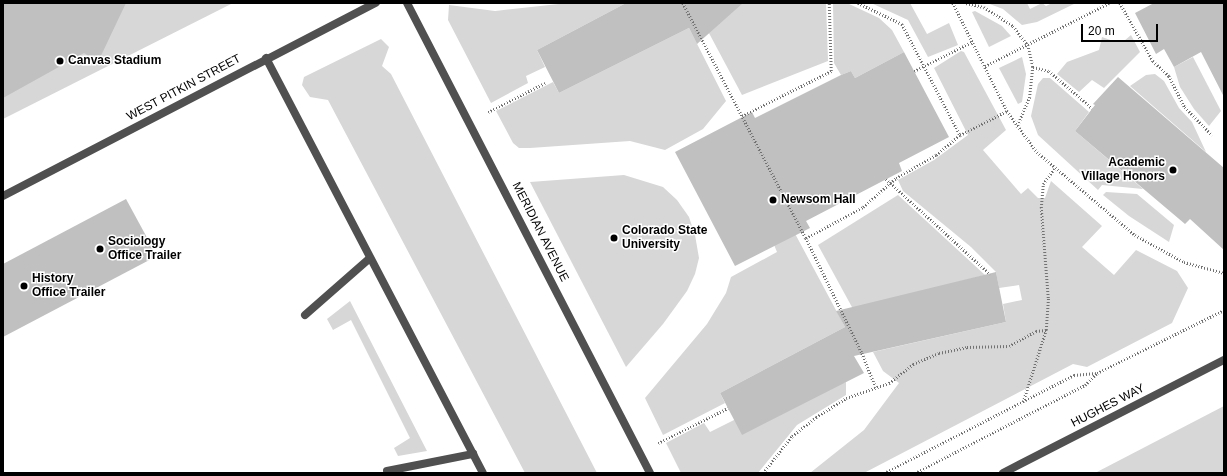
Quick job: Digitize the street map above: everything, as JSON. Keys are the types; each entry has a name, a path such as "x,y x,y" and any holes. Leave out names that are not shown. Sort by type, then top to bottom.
{"street":[{"name":"WEST PITKIN STREET","path":"3,196 266,58 376,3"},
{"name":"MERIDIAN AVENUE","path":"407,3 650,473"},
{"path":"266,58 483,473"},
{"path":"305,314 370,258"},
{"name":"HUGHES WAY","path":"1002,473 1224,360"},
{"path":"387,471 473,454"}],"path":[{"path":"491,3 515,3"},
{"path":"684,3 806,238 862,353 876,387"},
{"path":"742,116 831,71 829,3"},
{"path":"858,3 902,24 960,135"},
{"path":"953,3 1007,111 1017,127 1054,169 1146,242 1184,262 1224,273"},
{"path":"966,3 984,7 1013,26 1028,45 1033,67 1030,97 1017,127"},
{"path":"985,66 1109,3"},
{"path":"1120,3 1153,61 1169,76 1185,107 1212,135"},
{"path":"914,71 972,42"},
{"path":"1033,67 1049,71 1092,108"},
{"path":"488,112 545,83"},
{"path":"806,238 864,207 890,183 936,155 960,135 1007,111"},
{"path":"1023,402 1046,330 1048,298 1041,208 1043,184 1054,169"},
{"path":"886,179 990,274"},
{"path":"915,473 1085,385 1097,373 1224,310"},
{"path":"763,473 792,436 816,417 846,398 889,383 913,364 939,353 967,347 1009,346 1020,343 1036,331 1046,330"},
{"path":"884,473 1074,375 1097,373"},
{"path":"658,443 728,408"}],"shaded area":[{"name":"Canvas Stadium","path":"3,3 233,3 3,119"},
{"path":"568,3 626,3 537,50 545,67 526,76 528,83 491,103 448,20 449,5 495,11"},
{"path":"743,3 826,3 828,61 742,95 702,20"},
{"path":"833,3 847,3 879,18 892,30 904,52 855,78 851,71 841,75 834,63"},
{"path":"871,3 910,3 927,34 949,23 958,45 928,57 908,20"},
{"path":"987,3 1027,3 1030,9 1042,3 1046,6 1052,3 1076,3 1037,22 1022,25 1003,9"},
{"path":"975,11 1002,26 1011,36 989,47 972,12"},
{"path":"689,28 726,101 703,129 665,150 630,141 530,148 519,148 513,143 496,111 553,82 559,93"},
{"path":"1131,35 1140,52 1104,88 1092,80 1079,92 1057,74 1067,62 1099,50 1102,37 1116,42 1124,41"},
{"path":"381,39 389,47 382,66 391,74 597,473 525,473 328,100 310,97 302,85 304,77"},
{"path":"961,51 964,52 1006,130 983,150 1021,194 1028,188 1038,198 1045,198 1051,181 1102,226 1082,247 1114,275 1136,250 1177,271 1188,288 1172,323 1087,367 1073,364 864,473 810,473 864,430 899,383 883,371 873,352 1006,322 1003,304 1022,300 1019,285 999,288 996,272 971,247 903,191 898,180 934,160 968,135 934,68"},
{"path":"1022,57 1026,74 1022,102 1018,104 999,68"},
{"path":"1193,57 1221,111 1209,126 1194,109 1180,87 1174,67"},
{"path":"1155,74 1164,81 1179,108 1192,122 1206,152 1130,86 1146,75"},
{"path":"1043,78 1050,78 1089,112 1075,131 1143,189 1102,185 1098,190 1038,135 1031,116 1038,84"},
{"path":"624,175 663,187 677,200 689,217 695,235 699,258 695,274 687,291 663,324 626,367 530,182"},
{"path":"1106,192 1137,194 1174,225 1169,242 1129,216 1103,195"},
{"path":"898,195 985,275 853,309 818,245"},
{"path":"792,228 845,327 720,393 725,403 663,435 645,398 707,324 726,293 731,277 777,252 772,240"},
{"path":"350,301 427,451 398,456 394,448 410,438 351,320 333,330 327,319"},
{"path":"846,382 846,395 797,425 758,473 681,473 666,443 704,423 710,432 734,420"},
{"path":"1224,406 1224,473 1095,473"}],"building":[{"path":"3,3 126,3 98,62 84,53 3,98"},
{"path":"626,3 743,3 697,44 689,28 559,93 537,50"},
{"path":"1154,3 1224,3 1224,97 1201,52 1174,67 1164,49 1156,54 1135,13"},
{"path":"904,52 949,137 899,163 902,171 806,221 810,228 735,266 675,152 752,112 755,118 841,75 851,71 855,78"},
{"name":"Academic Village Honors","path":"1118,77 1224,168 1224,250 1190,219 1185,224 1075,131 1095,105 1093,104"},
{"path":"126,199 157,256 3,337 3,264"},
{"path":"996,272 1006,322 854,356 864,373 742,435 720,393 845,327 836,311"}],"place":[{"name":"Canvas Stadium","path":"60,61"},
{"name":"Academic Village Honors","path":"1173,170"},
{"name":"Newsom Hall","path":"773,200"},
{"name":"Colorado State University","path":"614,238"},
{"name":"Sociology Office Trailer","path":"100,249"},
{"name":"History Office Trailer","path":"24,286"}]}
